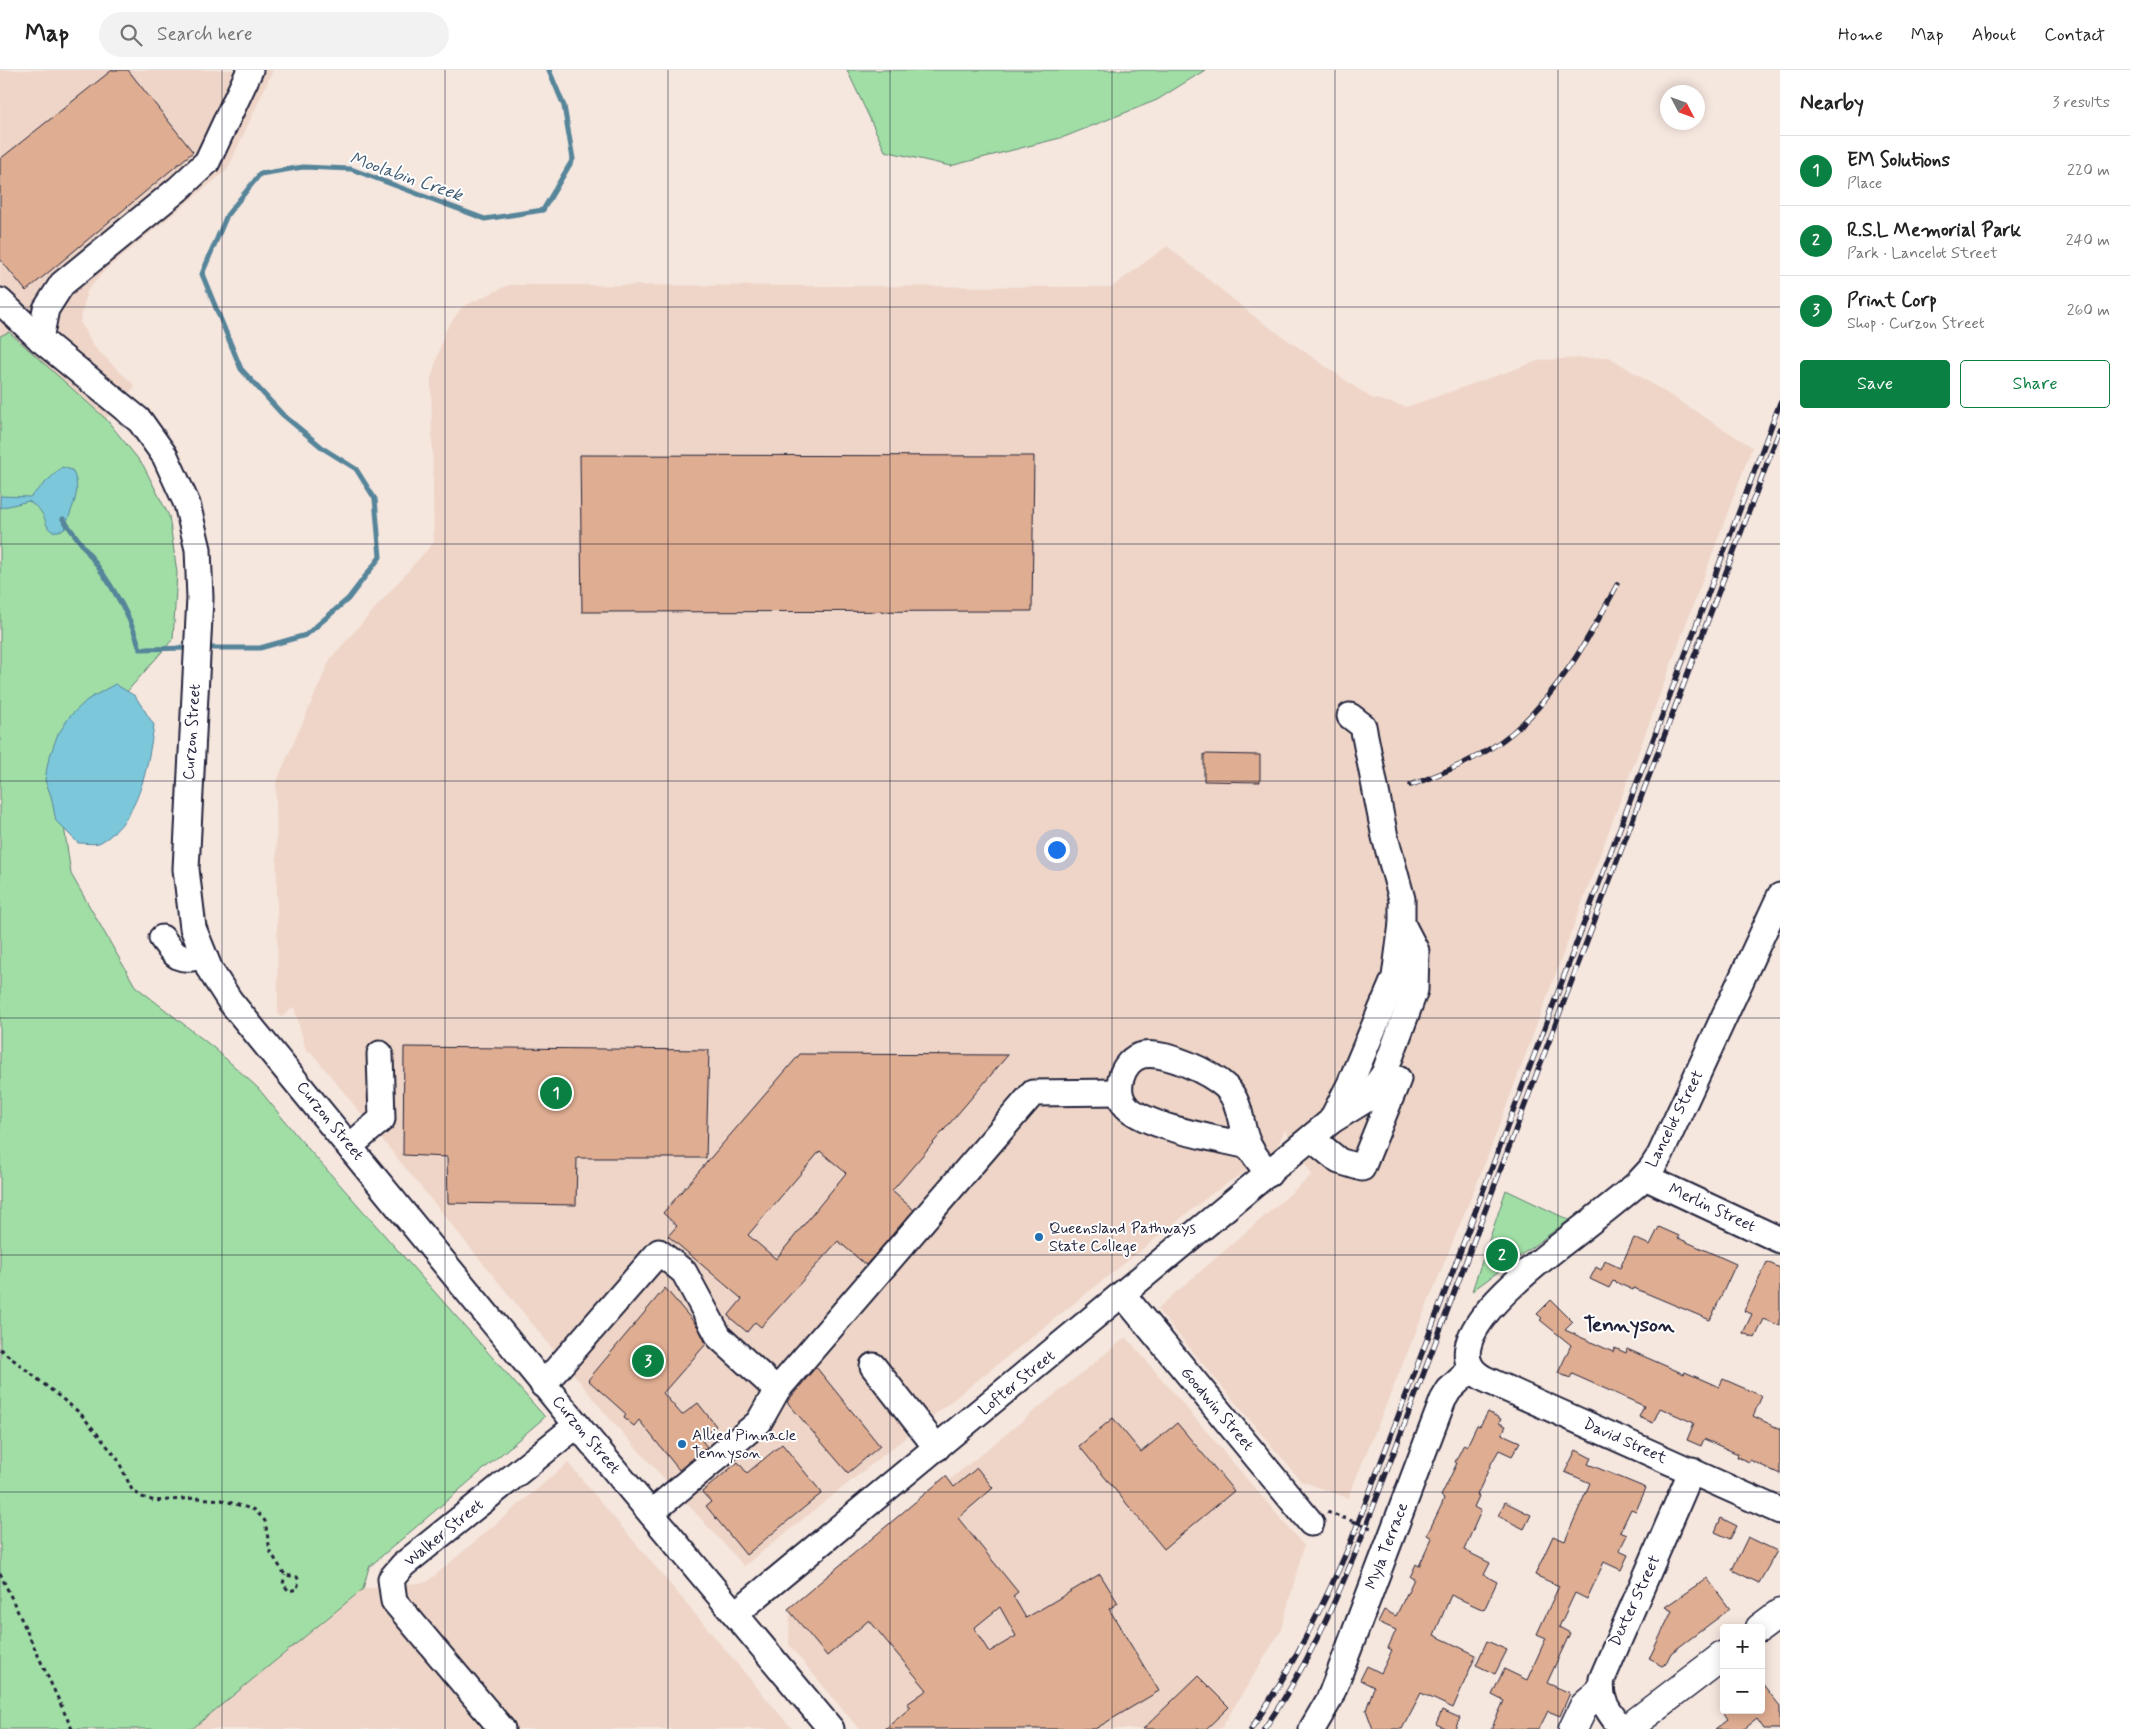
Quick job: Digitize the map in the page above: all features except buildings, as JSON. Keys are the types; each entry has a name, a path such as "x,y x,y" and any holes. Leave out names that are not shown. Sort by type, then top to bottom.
{"main road":[{"path":"1765,1624 1780,1613"},
{"path":"1627,1729 1720,1658"},
{"path":"1573,1729 1584,1706 1600,1692"}],"street":[{"path":"40,339 46,309 62,284 178,189 207,162 250,70"},
{"name":"Curzon Street","path":"0,301 40,339 140,421 165,456 188,504 198,549 200,598 197,624 197,665 188,803 186,869 194,928 210,970 230,1001 577,1426 831,1729"},
{"path":"1331,1120 1350,1084 1395,977 1402,924 1402,899 1385,837 1363,726 1350,716"},
{"name":"Lancelot Street","path":"1471,1369 1467,1357 1468,1343 1500,1296 1645,1177 1664,1146 1780,896"},
{"path":"1331,1120 1365,1100 1384,1074 1415,990 1416,951 1402,924"},
{"path":"162,938 175,956 186,960 204,956"},
{"path":"350,1146 382,1119 380,1054"},
{"path":"1248,1146 1148,1121 1128,1108 1119,1092 1121,1077 1130,1061 1152,1054 1166,1057 1212,1076 1227,1088 1238,1105 1248,1146 1269,1174"},
{"path":"1304,1144 1339,1161 1362,1168 1398,1079 1384,1074"},
{"path":"650,1513 759,1422 776,1390 1033,1093 1119,1092"},
{"name":"Lofter Street","path":"735,1614 1269,1174 1331,1120"},
{"name":"Merlin Street","path":"1645,1177 1780,1240"},
{"path":"544,1384 659,1252 684,1272 719,1337 776,1390"},
{"name":"Goodwin Street","path":"1123,1295 1318,1517"},
{"path":"873,1366 937,1448"},
{"name":"David Street","path":"1471,1369 1485,1379 1780,1511"},
{"name":"Myla Terrace","path":"1312,1729 1329,1700 1443,1400 1449,1390 1471,1369"},
{"name":"Walker Street","path":"502,1729 394,1601 390,1579 403,1565 577,1426"},
{"name":"Dexter Street","path":"1600,1692 1610,1656 1671,1522 1692,1470"},
{"path":"1600,1692 1606,1708 1622,1729"}],"path":[{"path":"0,1349 80,1413 117,1458 132,1490 142,1497 155,1501 198,1498 222,1500 254,1510 265,1522 270,1552 285,1574 297,1577 299,1581 297,1589 289,1591 283,1584 285,1574"},
{"path":"1318,1517 1352,1521 1371,1528"},
{"path":"0,1573 72,1729"}],"shaded area":[{"path":"0,70 273,70 227,170 106,269 87,291 80,322 94,347 135,386 106,419 9,332 0,336"},
{"path":"1167,246 1256,318 1371,398 1407,407 1541,360 1609,357 1752,447 1487,1158 1348,1498 1301,1481 1157,1309 1312,1175 1285,1130 1274,1153 1214,1192 744,1566 610,1419 311,1052 306,1050 294,1007 281,1017 278,1012 276,783 331,658 434,542 431,379 445,331 462,307 509,285 1112,287"},
{"path":"1126,1337 1304,1546 1281,1630 1222,1727 1219,1729 859,1729 789,1645 790,1609"},
{"path":"568,1463 792,1729 192,1729 363,1589 427,1582"}],"green space":[{"path":"847,70 1205,70 1157,100 1064,137 950,166 885,151"},
{"path":"9,332 106,419 143,465 169,516 177,573 173,639 104,718 59,792 71,874 135,986 214,1048 258,1088 297,1136 545,1417 369,1567 363,1589 192,1729 0,1729 0,336"},
{"path":"1506,1190 1569,1220 1472,1291"}],"water":[{"path":"62,467 72,470 77,486 75,500 65,529 58,531 50,530 40,510 29,501 0,508 0,496 30,497"},
{"path":"115,684 135,696 154,725 149,757 140,790 125,820 114,832 99,843 78,843 56,821 51,796 45,780 48,762 57,736 70,716 87,700"}],"waterway":[{"name":"Moolabin Creek","path":"203,648 260,648 306,635 348,599 380,557 375,499 356,469 324,449 282,414 241,369 202,274 227,215 260,174 303,167 351,169 485,219 543,210 573,159 564,106 549,70"},
{"name":"Moolabin Creek","path":"63,519 108,581 126,613 140,649 190,648"}],"railway":[{"path":"1251,1729 1266,1707 1305,1639 1350,1544 1780,403"},
{"path":"1264,1729 1305,1661 1329,1614 1360,1542 1780,429"},
{"path":"1411,785 1477,757 1501,742 1529,717 1572,664 1617,585"}],"place":[{"name":"EM Solutions","path":"556,1093"},
{"name":"Queensland Pathways State College","path":"1039,1237"},
{"name":"R.S.L Memorial Park","path":"1502,1255"},
{"name":"Print Corp","path":"648,1361"},
{"name":"Allied Pinnacle Tennyson","path":"682,1444"}],"district":[{"name":"Tennyson","path":"1629,1325"}]}
